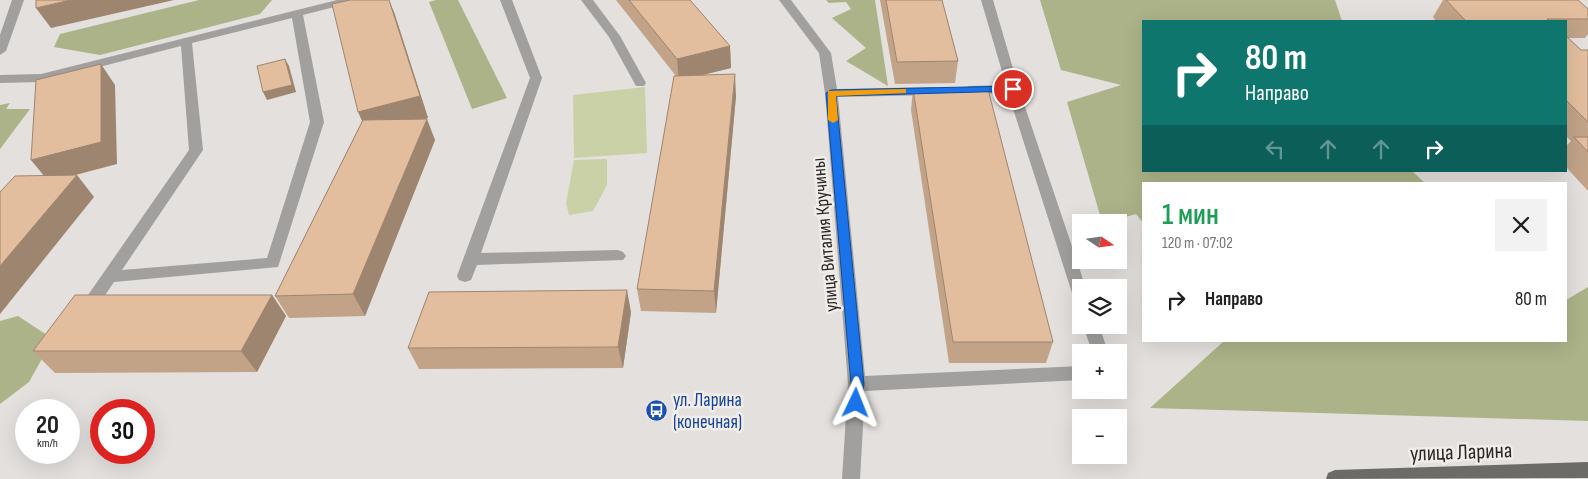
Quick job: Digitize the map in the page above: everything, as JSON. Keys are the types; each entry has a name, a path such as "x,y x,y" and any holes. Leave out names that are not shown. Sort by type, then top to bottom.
{"main road":[{"name":"улица Ларина","path":"1335,479 1588,470"}],"street":[{"path":"0,50 18,0"},
{"path":"0,80 41,78 350,0"},
{"path":"465,276 536,78 506,0"},
{"path":"587,0 614,36 640,83"},
{"name":"улица Виталия Кручины","path":"785,0 825,53 831,93 857,384 850,479"},
{"path":"987,0 1013,89 1075,279"},
{"path":"109,277 273,263 317,122 297,13"},
{"path":"79,320 196,150 186,41"},
{"path":"831,93 1013,89"},
{"path":"471,259 618,256"},
{"path":"857,384 1072,373"}],"green space":[{"path":"199,0 272,0 260,14 100,55 54,47 60,34"},
{"path":"436,0 458,0 507,98 472,109 429,2"},
{"path":"826,0 875,0 888,86 846,61 866,48 832,18 851,9 846,2 829,3"},
{"path":"1040,0 1335,0 1342,20 1142,20 1142,172 1413,172 1424,182 1142,182 1142,222 1136,214 1128,216 1128,214 1100,214 1067,102 1121,85 1061,70"},
{"path":"645,87 647,153 574,158 573,95"},
{"path":"10,103 6,109 30,109 0,149 0,105"},
{"path":"607,159 607,185 593,211 569,215 566,203 574,160"},
{"path":"1588,287 1588,421 1150,408 1223,342 1567,342 1567,299"},
{"path":"18,316 53,339 29,382 0,404 0,321"}],"building":[{"path":"36,0 71,0 36,8"},
{"path":"350,0 389,0 420,96 358,112 332,4"},
{"path":"629,0 690,0 730,46 677,59"},
{"path":"886,0 942,0 958,61 897,62"},
{"path":"1446,0 1578,0 1588,9 1588,19 1465,20"},
{"path":"1567,37 1581,50 1588,50 1588,122 1567,101"},
{"path":"285,59 292,85 263,92 257,66"},
{"path":"101,64 101,142 31,160 36,80"},
{"path":"735,74 714,291 637,289 674,76"},
{"path":"913,89 988,89 1053,342 953,342"},
{"path":"427,119 353,294 275,296 363,120"},
{"path":"1574,137 1588,137 1588,152"},
{"path":"77,175 0,266 0,192 15,176"},
{"path":"627,290 618,347 408,348 429,292"},
{"path":"75,295 272,295 241,351 33,351"}],"slow traffic":[{"path":"833,120 831,93 903,91"}],"place":[{"name":"ул. Ларина (конечная)","path":"657,410"}],"route":[{"path":"856,403 857,384 831,93 1013,89"}]}
